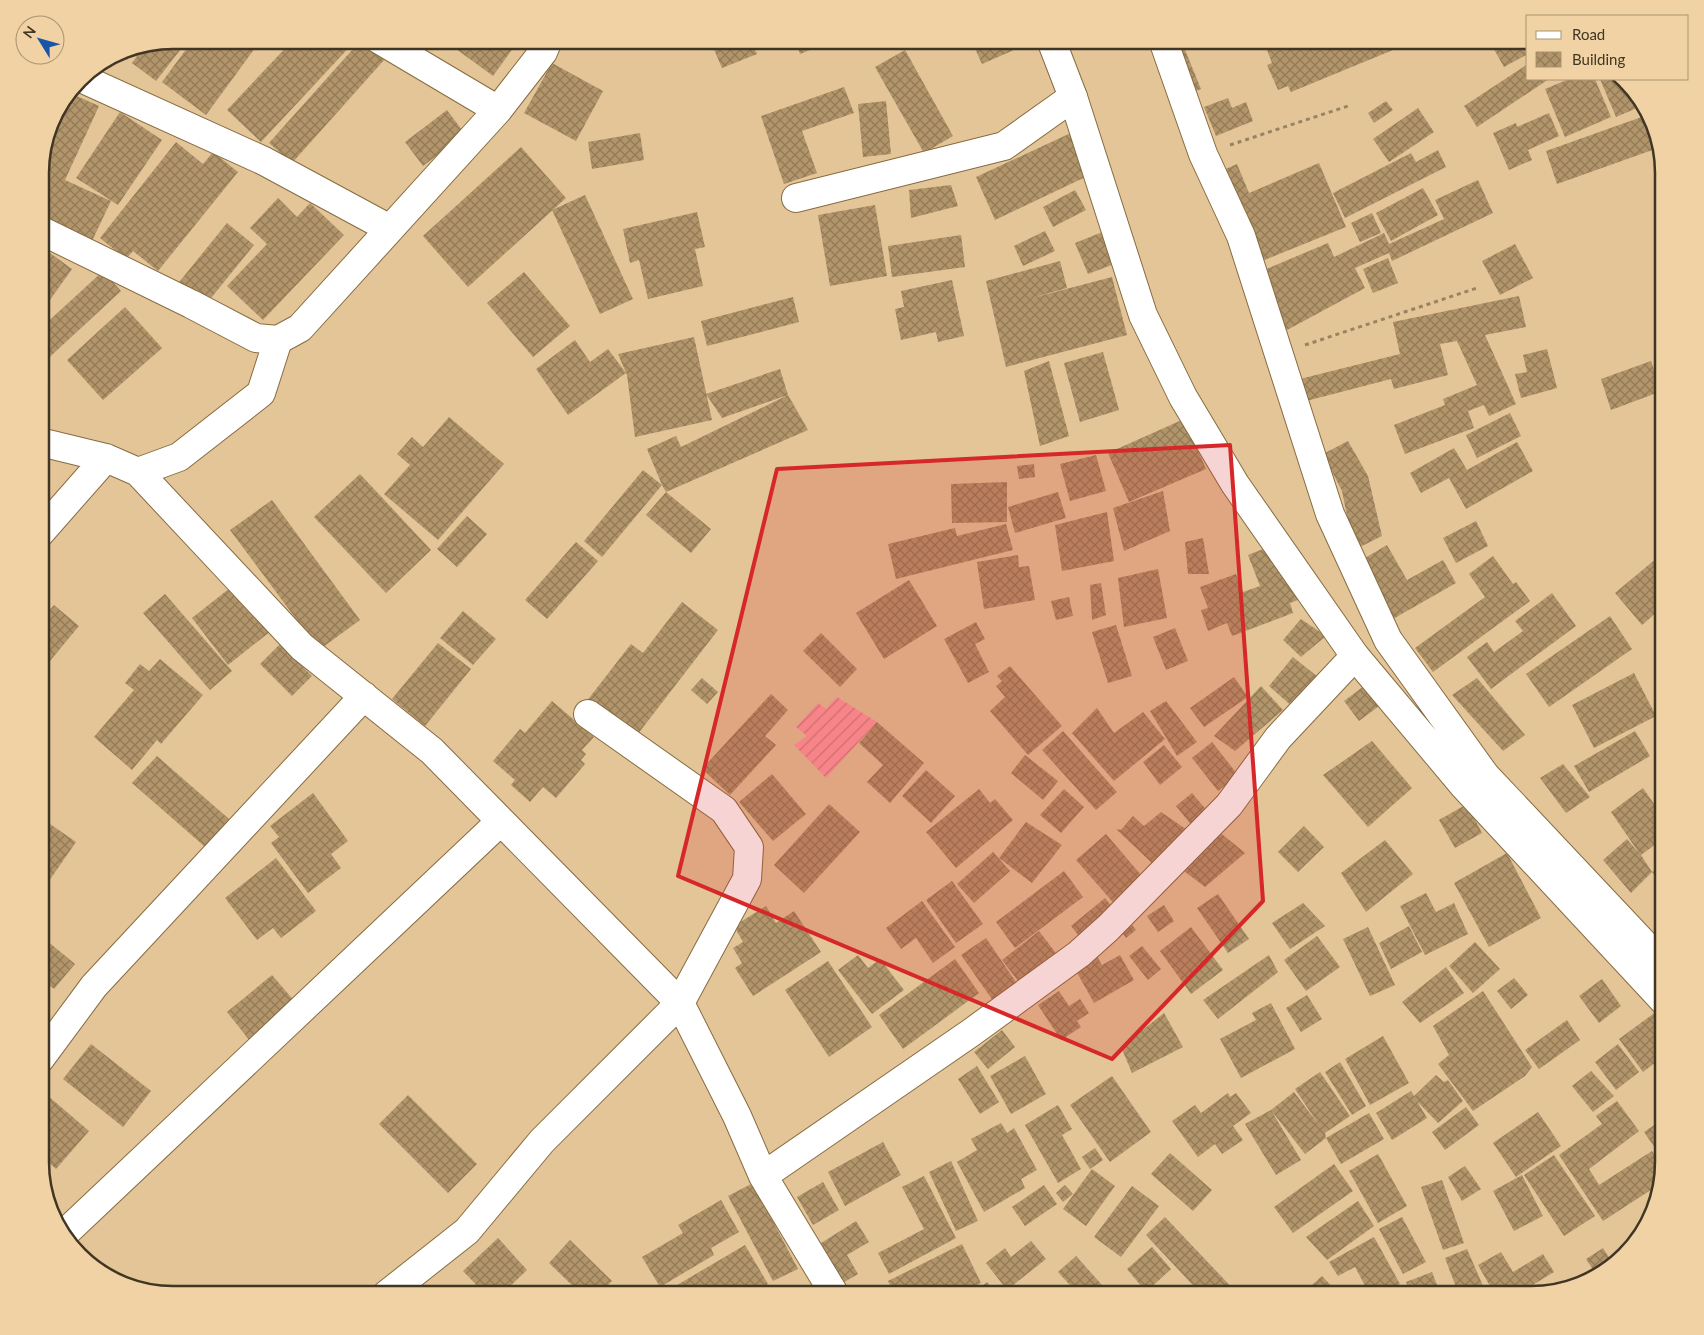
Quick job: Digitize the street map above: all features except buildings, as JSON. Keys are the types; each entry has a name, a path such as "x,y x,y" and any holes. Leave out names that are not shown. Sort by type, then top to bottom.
{"street":[{"path":"395,49 498,110"},
{"path":"49,234 256,338 278,340 300,328 498,110 544,49"},
{"path":"1054,49 1073,97 1143,315 1183,397 1235,484 1355,656 1464,786 1655,991"},
{"path":"1166,49 1203,154 1241,236 1330,514 1388,640 1485,775 1655,955"},
{"path":"89,81 264,162 390,229"},
{"path":"796,198 1004,146 1073,97"},
{"path":"138,472 179,456 261,393 278,340"},
{"path":"49,444 106,458 138,472 302,647 432,751 680,1002 737,1116 763,1176 830,1286"},
{"path":"49,523 106,458"},
{"path":"763,1176 972,1032 1079,954 1108,928 1229,805 1278,738 1355,656"},
{"path":"49,1046 94,986 364,696"},
{"path":"397,1286 467,1231 542,1141 680,1002 747,879 749,847 724,810 588,714"},
{"path":"69,1230 501,821"}],"path":[{"path":"1203,154 1351,105"},
{"path":"1278,353 1477,288"}],"highlighted area":[{"path":"1230,445 1263,901 1112,1059 678,876 777,469"}],"shaded area":[{"path":"837,697 877,722 826,778 794,745 807,736 796,727 818,703 826,709"}]}
